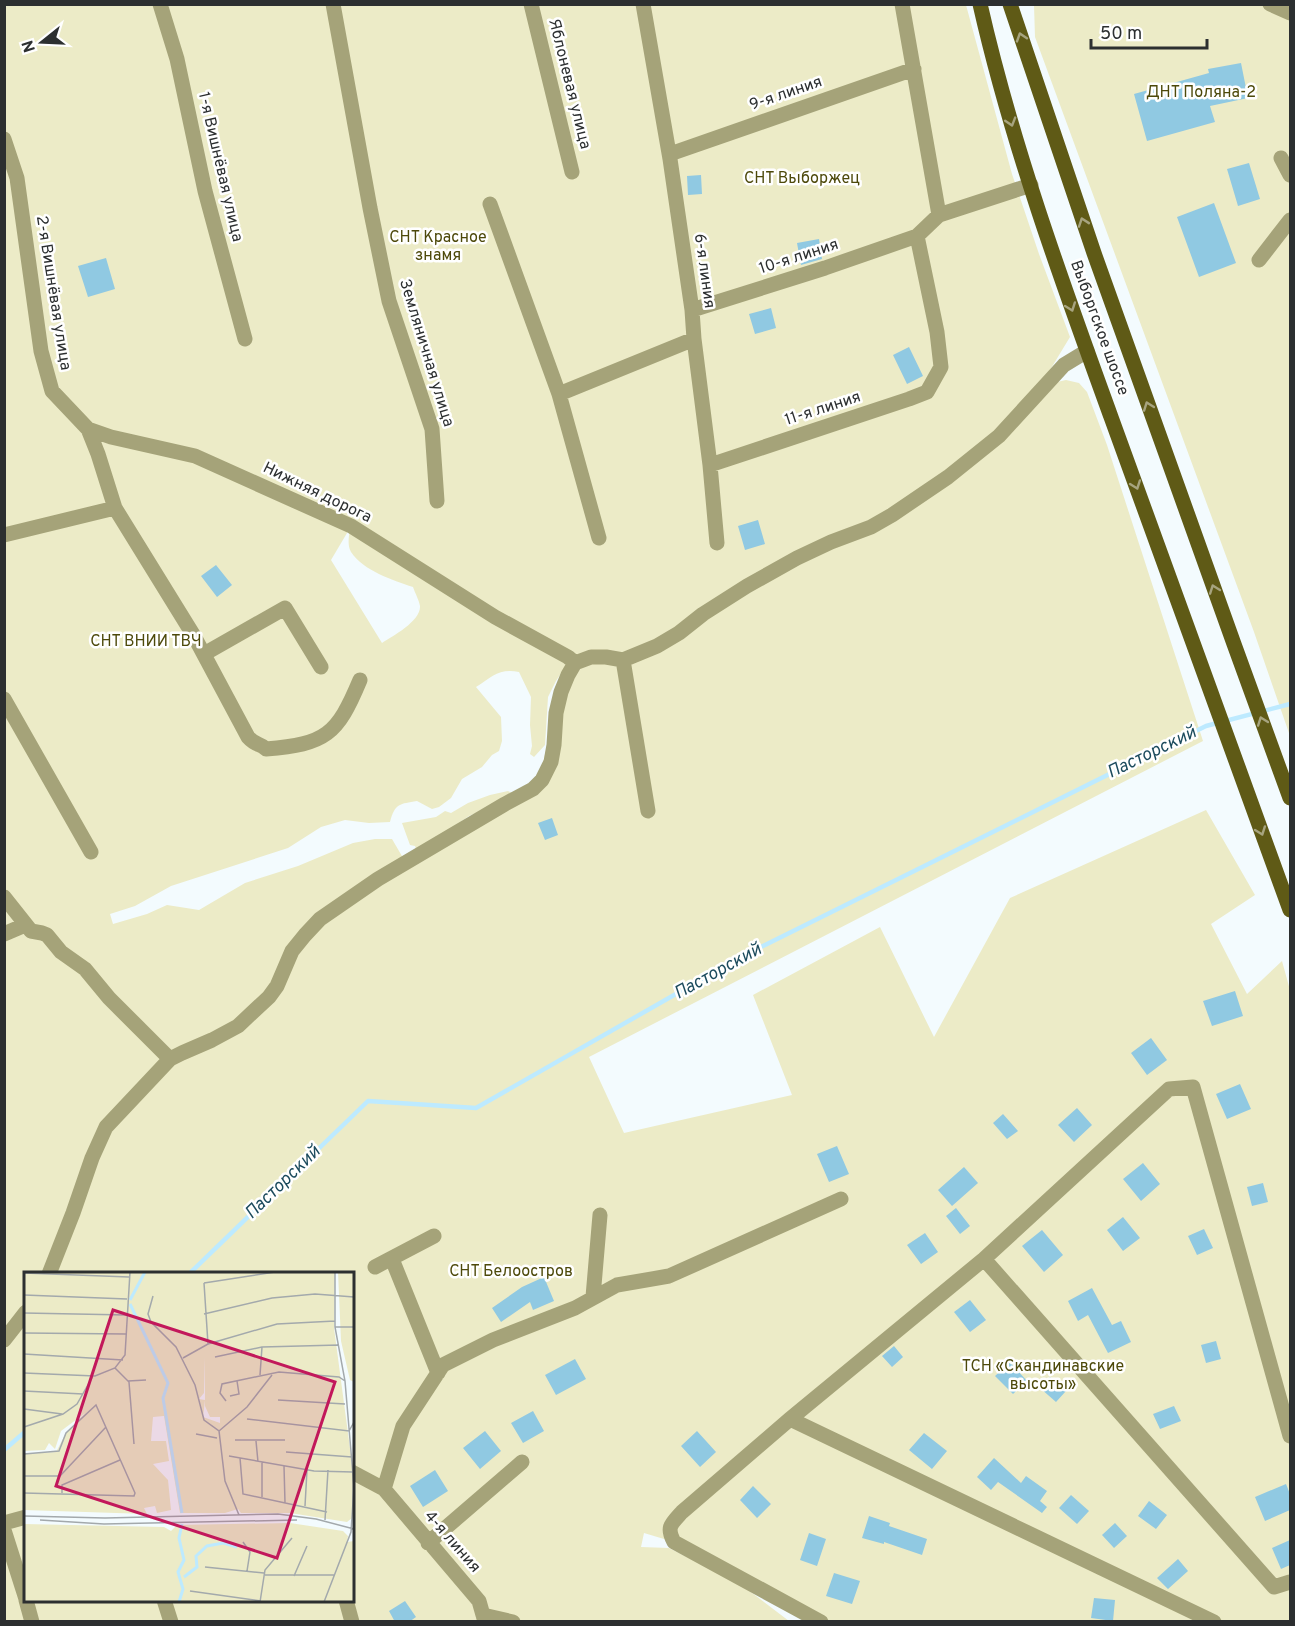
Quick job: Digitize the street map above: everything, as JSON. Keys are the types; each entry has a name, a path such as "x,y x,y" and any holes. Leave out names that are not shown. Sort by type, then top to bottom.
{"main road":[{"name":"Выборгское шоссе","path":"980,4 1003,93 1058,269 1290,910"},
{"name":"Выборгское шоссе","path":"1010,4 1094,254 1290,798"}],"street":[{"name":"1-я Вишнёвая улица","path":"160,4 177,59 205,191 245,339"},
{"name":"Земляничная улица","path":"333,4 389,301 432,429 437,501"},
{"name":"Яблоневая улица","path":"531,4 572,172"},
{"name":"6-я линия","path":"643,4 670,154 692,310 717,543"},
{"path":"902,4 939,215"},
{"path":"1270,4 1290,13"},
{"name":"9-я линия","path":"670,154 914,69"},
{"name":"2-я Вишнёвая улица","path":"4,140 17,178 41,351 52,391 88,429 99,454 115,508 204,654 248,737 253,743 266,749 302,745 322,736 338,724 360,680"},
{"path":"1281,158 1290,175"},
{"path":"917,236 939,215 1031,184"},
{"path":"490,204 558,394 599,538"},
{"path":"1259,260 1290,220"},
{"name":"10-я линия","path":"692,310 917,236"},
{"name":"11-я линия","path":"710,465 927,392 941,367 938,332 917,236"},
{"path":"558,394 694,339"},
{"path":"51,1272 92,1158 106,1127 170,1059 238,1026 269,997 277,986 292,951 320,919 378,879 533,789 542,780 551,762 556,713 561,692 575,663 591,657 623,660 670,640 731,595 787,563 871,526 920,497 999,436 1064,365 1087,351"},
{"name":"Нижняя дорога","path":"88,429 111,437 195,456 351,526 575,663"},
{"path":"99,454 111,437"},
{"path":"4,535 115,508"},
{"path":"204,654 285,608 321,667"},
{"path":"623,660 648,811"},
{"path":"4,699 90,852"},
{"path":"4,897 31,931 46,935 61,952 86,969 109,998 170,1059"},
{"path":"4,934 25,925"},
{"path":"820,1622 674,1542 670,1533 671,1523 790,1419 984,1259 1168,1089 1193,1087 1290,1436"},
{"path":"354,1473 384,1489 403,1426 443,1365 493,1340 575,1308 617,1285 669,1276 841,1199"},
{"path":"593,1297 600,1215"},
{"path":"375,1267 434,1236"},
{"path":"392,1259 438,1372"},
{"path":"984,1259 1274,1587 1290,1582"},
{"path":"4,1340 24,1315"},
{"path":"790,1419 1214,1622"},
{"path":"428,1543 522,1462"},
{"name":"4-я линия","path":"384,1489 479,1601 484,1618"},
{"path":"4,1523 24,1518"},
{"path":"4,1530 24,1594"},
{"path":"27,1602 32,1622"},
{"path":"165,1602 171,1622"},
{"path":"347,1602 352,1622"},
{"path":"484,1618 513,1622"}],"green space":[{"path":"5,5 966,5 1012,174 1070,337 1050,370 1057,382 1066,380 1079,383 1087,392 1107,445 1203,741 589,1057 624,1133 792,1095 753,995 880,927 934,1037 1010,898 1206,810 1255,895 1211,924 1247,994 1282,961 1290,990 1290,1621 821,1621 674,1542 644,1533 641,1547 669,1548 739,1583 789,1621 5,1622","holes":["350,528 351,552 363,564 379,574 413,587 420,606 419,612 411,622 382,643 331,560","567,664 538,783 406,863 392,839 353,843 298,866 245,883 199,910 167,905 147,914 113,924 110,914 135,906 171,886 288,848 321,827 345,820 369,823 390,822 396,808 411,802 417,801 432,809 439,807 451,798 462,779 482,767 492,755 499,751 502,741 501,717 476,687 496,674 506,671 519,672 531,697 532,746 530,754 534,757 545,745 548,697"]},
{"name":"ДНТ Поляна-2","path":"1034,5 1290,5 1290,736 1254,632 1035,37"},
{"path":"508,791 512,793 469,816 417,852 415,846 410,845 402,823 436,817 445,811 451,813 468,803"}],"building":[{"path":"1241,63 1248,98 1210,106 1215,122 1147,141 1134,94 1209,73 1208,69"},
{"path":"1249,163 1260,199 1238,206 1227,169"},
{"path":"701,175 702,194 688,195 687,176"},
{"path":"1214,203 1236,263 1199,277 1177,217"},
{"path":"819,239 822,259 801,265 797,243"},
{"path":"106,258 115,289 88,297 78,266"},
{"path":"771,308 776,328 755,334 749,314"},
{"path":"909,347 923,376 907,384 893,355"},
{"path":"758,520 765,544 745,550 738,526"},
{"path":"216,565 232,585 217,597 201,576"},
{"path":"552,818 558,835 545,840 538,823"},
{"path":"1235,991 1243,1016 1212,1026 1203,1001"},
{"path":"1151,1038 1167,1060 1147,1075 1131,1053"},
{"path":"1240,1084 1251,1109 1227,1119 1216,1094"},
{"path":"1077,1108 1092,1125 1074,1142 1058,1125"},
{"path":"1003,1114 1018,1131 1007,1139 993,1123"},
{"path":"837,1146 849,1174 829,1182 817,1154"},
{"path":"1143,1163 1160,1184 1141,1201 1123,1179"},
{"path":"964,1167 978,1183 952,1206 938,1190"},
{"path":"1263,1183 1268,1202 1252,1206 1247,1187"},
{"path":"956,1208 970,1226 960,1234 946,1216"},
{"path":"1123,1217 1140,1238 1123,1251 1107,1230"},
{"path":"1204,1229 1213,1248 1197,1255 1188,1236"},
{"path":"1042,1230 1063,1255 1044,1272 1022,1246"},
{"path":"925,1233 938,1252 921,1264 907,1245"},
{"path":"544,1277 554,1301 533,1310 530,1302 501,1322 492,1308 522,1287"},
{"path":"1092,1288 1112,1325 1121,1321 1131,1342 1108,1353 1088,1315 1078,1321 1068,1301"},
{"path":"970,1300 986,1320 970,1332 954,1312"},
{"path":"1216,1341 1221,1359 1206,1363 1201,1345"},
{"path":"894,1346 903,1357 892,1367 882,1356"},
{"path":"575,1359 586,1379 556,1395 545,1375"},
{"path":"1010,1362 1027,1381 1013,1394 995,1376"},
{"path":"1050,1377 1066,1391 1056,1402 1040,1388"},
{"path":"1174,1406 1181,1421 1160,1429 1153,1414"},
{"path":"533,1411 544,1431 523,1443 511,1423"},
{"path":"485,1431 501,1451 480,1469 463,1448"},
{"path":"697,1431 716,1452 700,1467 681,1446"},
{"path":"924,1433 947,1451 932,1469 909,1450"},
{"path":"994,1458 1021,1483 1026,1476 1047,1491 1040,1501 1047,1507 1042,1513 998,1482 991,1490 977,1477"},
{"path":"435,1470 448,1491 423,1507 410,1486"},
{"path":"1286,1484 1290,1494 1290,1510 1265,1521 1255,1497"},
{"path":"753,1486 771,1504 757,1518 740,1500"},
{"path":"1071,1495 1089,1511 1077,1524 1059,1508"},
{"path":"1149,1501 1167,1515 1156,1529 1138,1516"},
{"path":"869,1516 890,1523 889,1526 927,1539 922,1555 884,1542 884,1544 862,1538"},
{"path":"1115,1523 1127,1536 1114,1548 1102,1535"},
{"path":"809,1533 826,1539 817,1566 800,1560"},
{"path":"1290,1540 1290,1565 1281,1569 1272,1548"},
{"path":"1178,1559 1188,1571 1168,1589 1157,1578"},
{"path":"834,1573 860,1581 852,1604 826,1596"},
{"path":"1094,1598 1115,1600 1113,1621 1091,1618"},
{"path":"405,1601 416,1617 409,1622 395,1622 389,1611"}],"waterway":[{"name":"Пасторский","path":"191,1272 368,1101 476,1108 739,958 1206,726 1290,704"},
{"name":"Пасторский","path":"4,1450 24,1433"}],"park label":[{"name":"СНТ Выборжец","path":"802,179"},
{"name":"СНТ Красное знамя","path":"438,247"},
{"name":"СНТ ВНИИ ТВЧ","path":"146,642"},
{"name":"СНТ Белоостров","path":"511,1272"},
{"name":"ТСН «Скандинавские высоты»","path":"1043,1376"}]}
